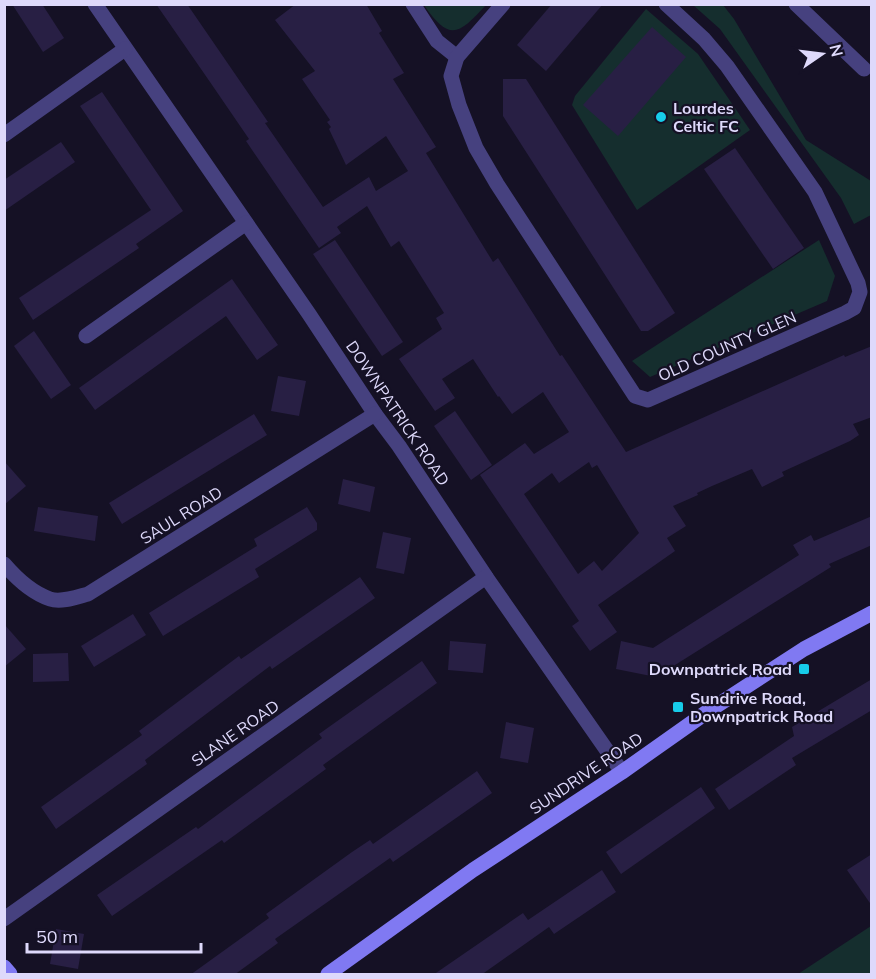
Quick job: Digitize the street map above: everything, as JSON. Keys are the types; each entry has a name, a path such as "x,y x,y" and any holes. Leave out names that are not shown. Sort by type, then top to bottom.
{"street":[{"name":"DOWNPATRICK ROAD","path":"95,4 309,314 486,577 622,772"},
{"path":"412,4 436,41 457,57 503,4"},
{"name":"OLD COUNTY GLEN","path":"457,57 451,76 459,105 476,148 491,175 635,396 648,400 845,313 854,308 860,292 834,229 815,192 727,66 704,39 666,4"},
{"path":"796,4 864,69"},
{"path":"4,135 125,49"},
{"path":"86,336 246,223"},
{"name":"SAUL ROAD","path":"4,564 17,579 51,600 88,594 375,414"},
{"name":"SLANE ROAD","path":"4,919 486,577"},
{"name":"SUNDRIVE ROAD","path":"328,975 473,870 622,772 707,712 804,649 872,613"},
{"path":"4,967 10,975"}],"green space":[{"path":"424,5 486,5 469,23 455,30 441,25"},
{"path":"693,5 723,5 734,19 806,140 871,181 871,215 854,224 841,198 720,29"},
{"name":"Lourdes Celtic FC","path":"646,9 698,54 750,130 637,210 572,105 575,96"},
{"path":"819,240 835,276 827,301 650,377 632,361"},
{"path":"871,926 871,974 798,974"}],"building":[{"path":"12,4 42,4 64,38 43,52"},
{"path":"156,4 187,4 323,207 369,177 376,191 408,171 386,136 346,165 329,129 331,127 327,122 330,120 302,79 315,71 275,20 296,4 366,4 382,31 379,33 404,73 393,79 436,147 426,153 493,262 498,258 560,356 562,355 626,452 844,355 845,357 872,346 872,417 853,424 859,435 850,441 782,472 784,476 762,487 752,469 673,506 686,526 667,538 675,551 598,605 617,632 590,651 572,626 579,621 480,475 525,443 534,454 569,432 543,392 512,414 473,359 442,379 455,398 435,411 399,359 442,329 436,318 444,313 399,241 391,247 367,206 337,227 341,233 319,248 246,141 249,139","holes":["589,462 592,468 597,465 639,533 602,571 594,561 578,574 524,494 552,473 559,483"]},
{"path":"552,4 603,4 546,71 517,45"},
{"path":"652,27 686,57 618,136 583,105"},
{"path":"503,79 526,79 675,313 648,331 641,331 503,116"},
{"path":"102,92 183,211 136,244 139,248 33,320 19,298 151,210 80,106"},
{"path":"61,142 75,162 4,211 4,180"},
{"path":"735,148 804,248 773,269 704,169"},
{"path":"335,240 403,342 382,356 313,254"},
{"path":"232,279 278,345 257,360 226,316 95,410 79,388"},
{"path":"34,331 71,385 51,399 14,346"},
{"path":"278,376 306,381 299,416 271,411"},
{"path":"455,411 492,465 471,480 434,426"},
{"path":"254,414 267,435 122,524 109,503"},
{"path":"4,461 26,486 4,505"},
{"path":"343,479 375,487 370,512 338,504"},
{"path":"38,507 98,516 95,541 34,531"},
{"path":"307,507 317,523 317,530 255,569 259,577 163,636 149,613 257,546 254,539"},
{"path":"872,516 872,545 829,564 831,567 656,677 616,669 621,641 653,648 799,555 793,545 811,535 814,541"},
{"path":"383,532 411,538 404,574 376,568"},
{"path":"360,577 375,598 272,669 270,666 145,760 147,764 56,829 41,807 142,735 139,731 239,656 241,659"},
{"path":"133,614 146,635 94,667 81,646"},
{"path":"4,624 26,649 4,667"},
{"path":"450,641 486,644 483,673 448,670"},
{"path":"68,653 69,681 33,682 33,654"},
{"path":"422,661 437,683 323,765 326,769 224,843 222,840 112,916 97,895 196,827 198,829 322,738 319,734"},
{"path":"872,679 872,710 792,758 796,765 729,810 715,789 794,736 792,727"},
{"path":"506,722 534,728 528,763 500,758"},
{"path":"477,771 492,793 393,862 390,858 275,939 278,943 234,975 190,975 269,918 266,914 352,852 370,840 373,844"},
{"path":"701,787 715,808 621,874 606,852"},
{"path":"872,854 872,906 847,870"},
{"path":"602,870 616,892 554,934 549,927 481,975 433,975 523,913 528,920"},
{"path":"56,929 84,934 78,969 50,964"}],"place":[{"name":"Lourdes Celtic FC","path":"661,117"},
{"name":"Downpatrick Road","path":"804,669"},
{"name":"Sundrive Road, Downpatrick Road","path":"678,707"}]}
